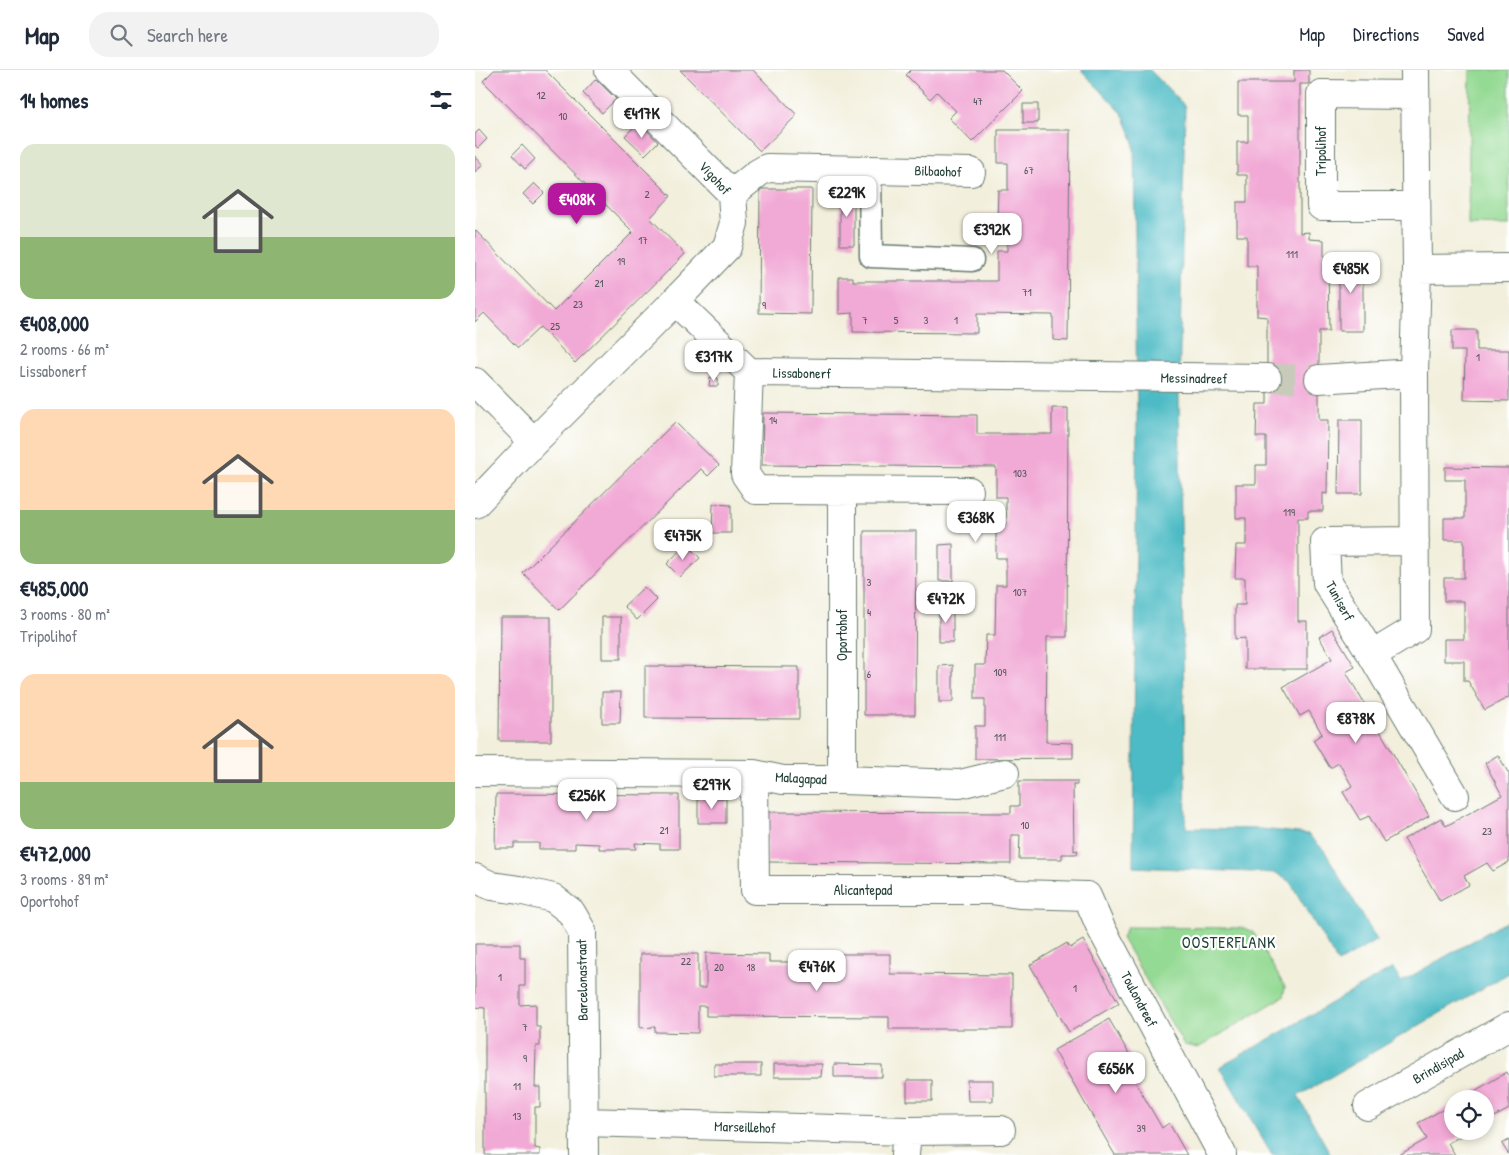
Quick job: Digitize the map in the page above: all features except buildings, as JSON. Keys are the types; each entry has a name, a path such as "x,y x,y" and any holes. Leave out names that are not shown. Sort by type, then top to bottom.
{"street":[{"name":"Vigohof","path":"609,70 733,194 734,223 727,247 675,301"},
{"name":"Tripolihof","path":"1414,373 1417,269 1415,83 1321,94 1321,206 1416,206"},
{"name":"Bilbaohof","path":"733,194 767,168 971,172"},
{"path":"1417,269 1509,268"},
{"path":"475,504 675,301 749,372 745,474 756,490 969,490"},
{"name":"Lissabonerf","path":"749,372 1122,376"},
{"path":"1319,379 1414,373 1415,629 1372,655"},
{"name":"Messinadreef","path":"1122,376 1267,378"},
{"path":"475,382 534,442"},
{"name":"Oportohof","path":"841,780 842,491"},
{"name":"Tuniserf","path":"1415,541 1325,542 1327,583 1455,796"},
{"name":"Malagapad","path":"475,772 753,774 783,780 961,784 1005,773"},
{"name":"Alicantepad","path":"753,774 755,890 991,890 1019,894 1087,896"},
{"name":"Barcelonastraat","path":"475,878 492,886 553,898 571,912 582,931 584,1155"},
{"name":"Toulondreef","path":"1087,896 1101,928 1222,1154"},
{"name":"Brindisipad","path":"1368,1106 1509,1026"},
{"name":"Marseillehof","path":"584,1122 906,1143 1001,1130"}],"lane":[{"path":"870,169 871,256 973,260"}],"green space":[{"path":"1470,70 1509,70 1509,226 1468,225"},
{"path":"1127,927 1244,928 1253,932 1285,987 1283,997 1198,1048 1184,1045 1122,938"}],"water":[{"path":"1081,70 1150,70 1185,106 1179,396 1186,828 1261,829 1308,834 1324,850 1377,940 1338,963 1290,882 1276,873 1133,867 1137,416 1134,142 1122,113"},
{"path":"1509,920 1509,973 1298,1096 1331,1155 1272,1155 1220,1067 1393,968 1401,982"}],"tunnel":[{"path":"1267,378 1319,379"}],"district":[{"name":"OOSTERFLANK","path":"1229,942"}]}
